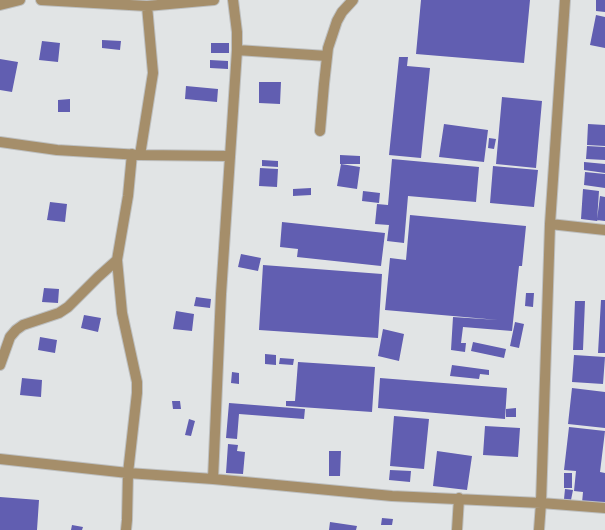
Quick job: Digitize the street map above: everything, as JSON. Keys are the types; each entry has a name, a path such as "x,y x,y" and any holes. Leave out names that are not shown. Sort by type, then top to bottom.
{"street":[{"path":"0,5 20,0"},
{"path":"41,0 147,6 214,0"},
{"path":"213,479 222,294 237,50 237,32 233,0"},
{"path":"320,131 326,56 328,48 337,21 342,12 353,0"},
{"path":"539,530 550,224 565,0"},
{"path":"126,530 128,474 137,382 122,313 117,260 136,154 153,73 147,6"},
{"path":"237,50 326,56"},
{"path":"0,142 57,150 136,154 230,156"},
{"path":"550,224 605,230"},
{"path":"0,365 10,337 16,330 23,325 59,313 68,308 117,260"},
{"path":"0,459 128,474 213,479 392,496 459,498 605,508"},
{"path":"457,530 459,498"}],"building":[{"path":"421,0 530,0 524,63 416,54"},
{"path":"596,0 605,0 605,12 596,11"},
{"path":"596,15 605,17 605,48 590,45"},
{"path":"102,40 121,41 120,50 102,48"},
{"path":"42,41 60,43 58,62 39,60"},
{"path":"211,43 229,43 229,53 211,53"},
{"path":"399,57 408,57 407,66 430,68 421,158 389,155"},
{"path":"0,59 18,62 12,92 0,90"},
{"path":"210,60 228,61 228,69 210,68"},
{"path":"259,82 281,82 280,104 259,103"},
{"path":"186,86 218,89 217,102 185,99"},
{"path":"502,97 542,101 536,168 496,164"},
{"path":"70,99 70,112 58,112 58,100"},
{"path":"444,124 488,130 484,162 439,157"},
{"path":"588,124 605,125 605,146 587,145"},
{"path":"489,138 496,139 494,149 488,148"},
{"path":"587,146 605,147 605,160 586,159"},
{"path":"340,155 360,156 360,164 340,164"},
{"path":"392,159 479,167 476,202 408,196 404,243 387,241 389,225 375,224 377,204 388,205"},
{"path":"262,160 278,161 278,167 262,166"},
{"path":"584,162 605,164 605,173 584,170"},
{"path":"341,164 360,167 357,189 337,186"},
{"path":"493,166 538,170 534,207 490,203"},
{"path":"260,168 278,169 277,187 259,186"},
{"path":"585,172 605,174 605,188 584,185"},
{"path":"311,188 311,195 293,196 293,189"},
{"path":"583,189 599,191 597,221 581,219"},
{"path":"363,191 380,193 379,203 362,201"},
{"path":"600,196 605,197 605,221 597,220"},
{"path":"50,202 67,204 65,222 47,220"},
{"path":"410,215 526,226 522,266 519,266 512,331 463,327 461,343 466,343 465,352 451,350 453,317 498,320 385,310 390,258 406,260"},
{"path":"282,222 385,233 381,266 297,257 298,249 280,247"},
{"path":"241,254 261,258 258,271 238,267"},
{"path":"263,265 382,274 378,338 259,330"},
{"path":"44,288 59,289 58,303 42,302"},
{"path":"526,293 534,293 533,307 525,306"},
{"path":"196,297 211,299 210,308 194,306"},
{"path":"601,300 605,300 605,353 598,353"},
{"path":"575,301 585,301 583,350 573,350"},
{"path":"176,311 194,314 192,331 173,329"},
{"path":"84,315 101,318 98,332 81,328"},
{"path":"515,322 524,324 519,348 510,346"},
{"path":"383,329 404,334 399,361 378,356"},
{"path":"40,337 57,340 55,353 38,350"},
{"path":"473,342 506,349 504,358 471,351"},
{"path":"265,354 276,355 276,365 265,364"},
{"path":"574,355 605,357 603,384 572,382"},
{"path":"280,358 294,359 293,365 279,364"},
{"path":"298,362 375,367 372,412 286,406 286,401 295,401"},
{"path":"452,365 489,370 489,375 480,374 479,379 450,376"},
{"path":"232,372 239,373 239,384 231,383"},
{"path":"22,378 42,380 41,397 20,395"},
{"path":"380,378 507,388 505,419 378,408"},
{"path":"572,388 605,392 605,428 568,424"},
{"path":"172,401 180,401 181,409 173,409"},
{"path":"229,403 305,409 304,419 239,414 237,439 226,438"},
{"path":"516,408 516,417 506,417 506,409"},
{"path":"394,416 429,419 424,469 390,466"},
{"path":"189,419 195,421 191,436 185,435"},
{"path":"485,426 520,428 518,457 483,455"},
{"path":"569,427 605,431 600,472 605,473 605,506 582,503 583,492 574,491 576,471 564,470"},
{"path":"228,444 238,445 237,451 245,452 243,474 226,473"},
{"path":"329,451 341,451 340,476 329,476"},
{"path":"437,451 472,456 467,490 433,486"},
{"path":"390,470 411,471 410,482 389,480"},
{"path":"564,473 572,473 572,488 564,488"},
{"path":"565,489 573,490 571,500 564,499"},
{"path":"0,497 39,500 37,530 0,530"},
{"path":"382,518 393,519 392,525 381,525"},
{"path":"330,522 357,526 356,530 329,530"},
{"path":"72,525 83,527 82,530 71,530"}]}
